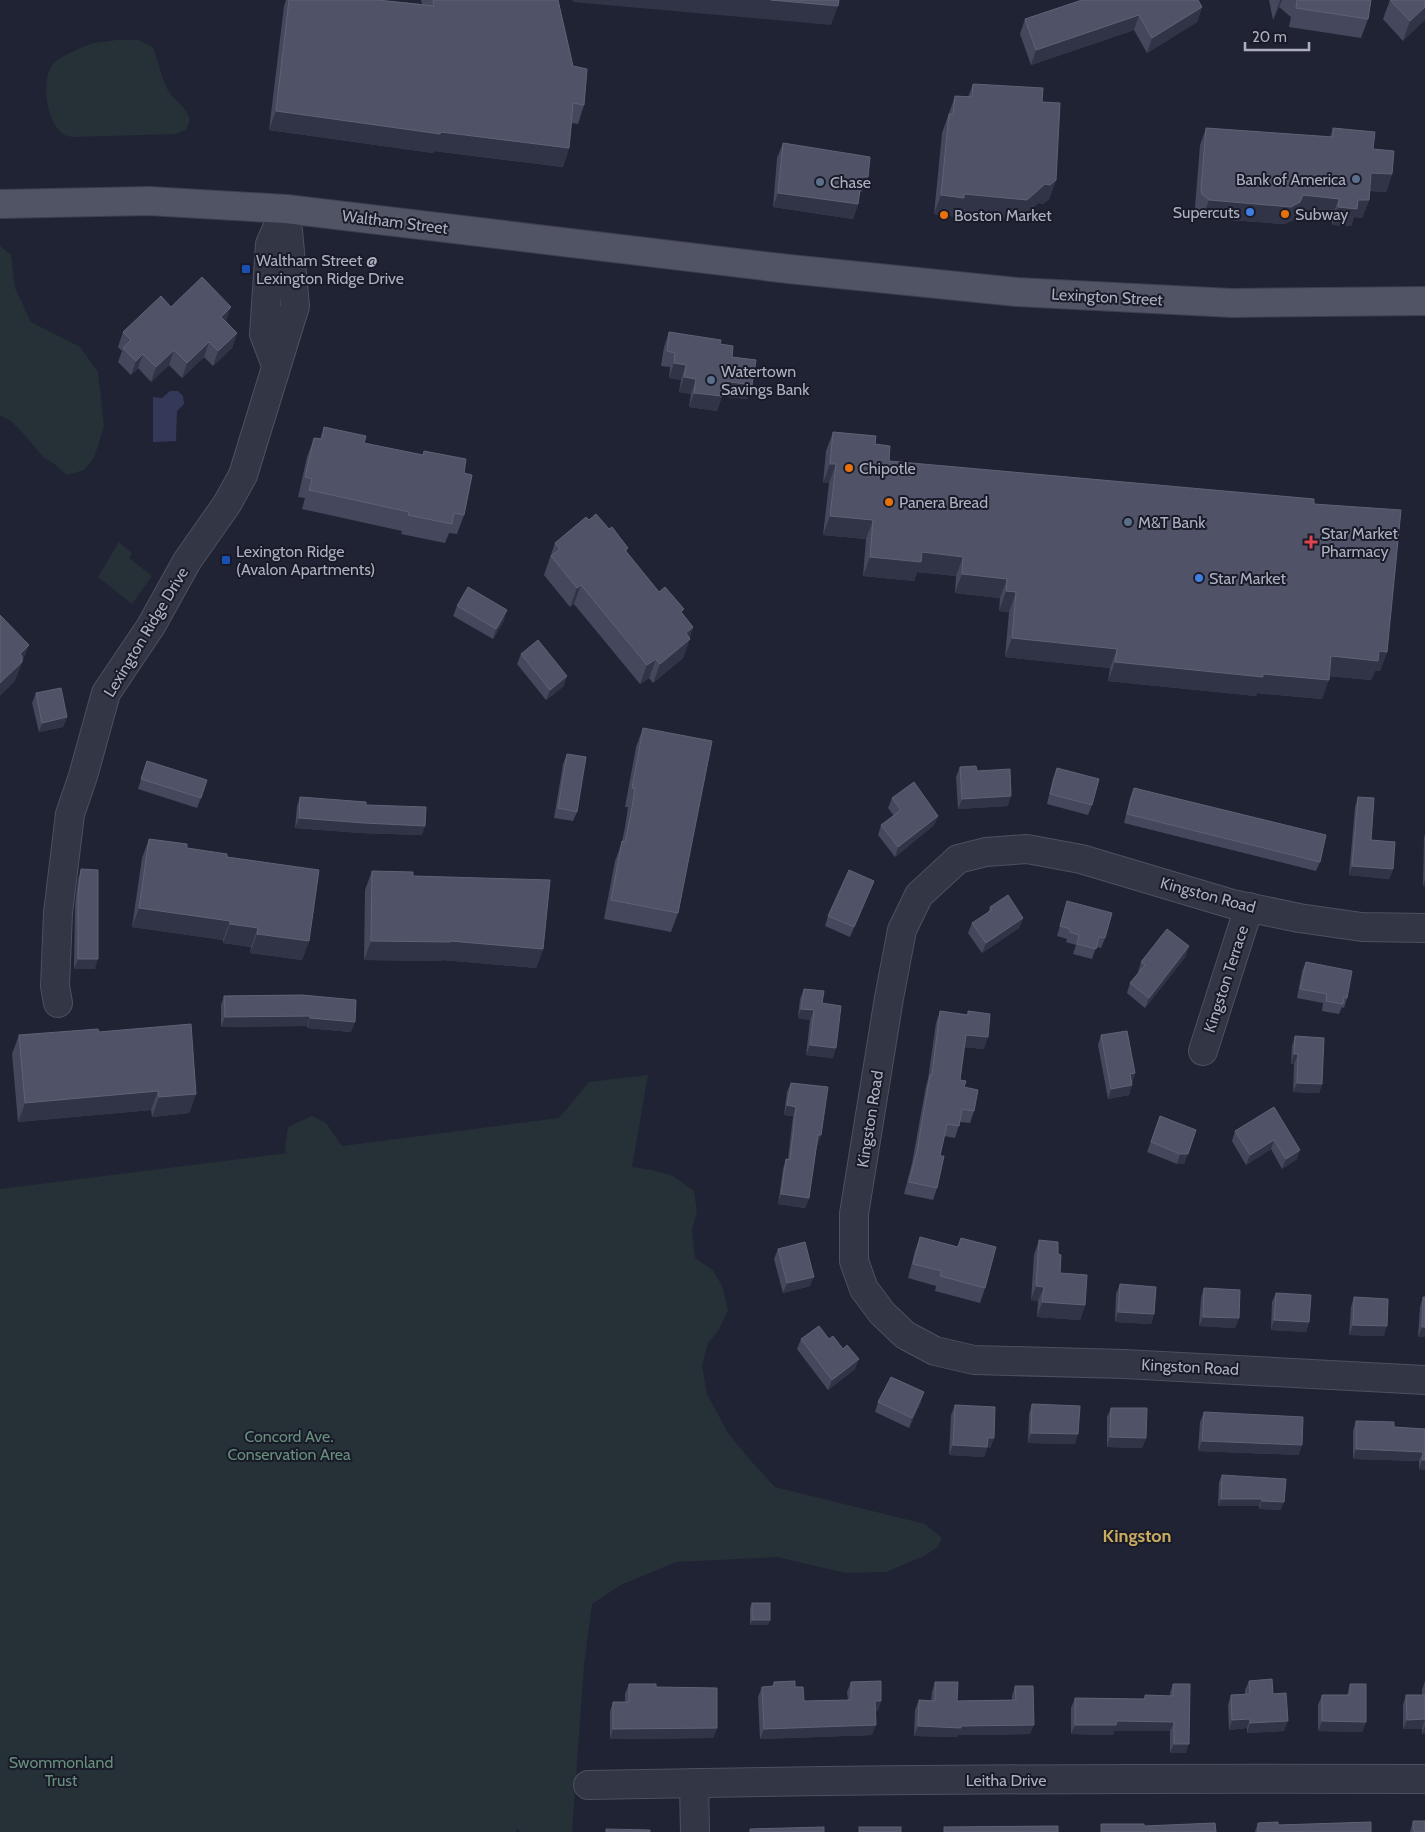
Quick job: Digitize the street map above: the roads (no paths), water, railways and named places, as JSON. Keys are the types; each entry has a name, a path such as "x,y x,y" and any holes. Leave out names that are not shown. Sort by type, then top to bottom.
{"main road":[{"name":"Waltham Street","path":"0,204 149,201 286,209 789,269"},
{"name":"Lexington Street","path":"789,269 1017,292 1153,300 1232,303 1425,301"}],"street":[{"name":"Lexington Ridge Drive","path":"58,1003 55,986 58,913 70,814 83,776 106,693 151,626 187,561 227,504 244,475 276,365 264,334 270,244 286,209"},
{"name":"Kingston Road","path":"1425,928 1362,927 1299,918 1232,904 1081,859 1027,849 986,852 958,859 919,895 902,930 854,1214 854,1261 864,1289 882,1313 905,1335 935,1351 974,1360 1124,1364 1425,1380"},
{"name":"Kingston Terrace","path":"1203,1051 1249,907"},
{"name":"Leitha Drive","path":"588,1785 1160,1778 1425,1779"},
{"path":"694,1783 695,1832"}],"water":[{"path":"170,391 178,391 183,396 184,404 177,411 176,441 153,442 153,397 162,398"}],"place":[{"name":"Bank of America","path":"1356,179"},
{"name":"Chase","path":"820,182"},
{"name":"Supercuts","path":"1250,212"},
{"name":"Subway","path":"1285,214"},
{"name":"Boston Market","path":"944,215"},
{"name":"Waltham Street @ Lexington Ridge Drive","path":"246,269"},
{"name":"Watertown Savings Bank","path":"711,380"},
{"name":"Chipotle","path":"849,468"},
{"name":"Panera Bread","path":"889,502"},
{"name":"M&T Bank","path":"1128,522"},
{"name":"Star Market Pharmacy","path":"1311,542"},
{"name":"Lexington Ridge (Avalon Apartments)","path":"226,560"},
{"name":"Star Market","path":"1199,578"}],"district":[{"name":"Kingston","path":"1137,1536"}],"park label":[{"name":"Concord Ave. Conservation Area","path":"289,1445"},
{"name":"Swommonland Trust","path":"61,1771"}]}
